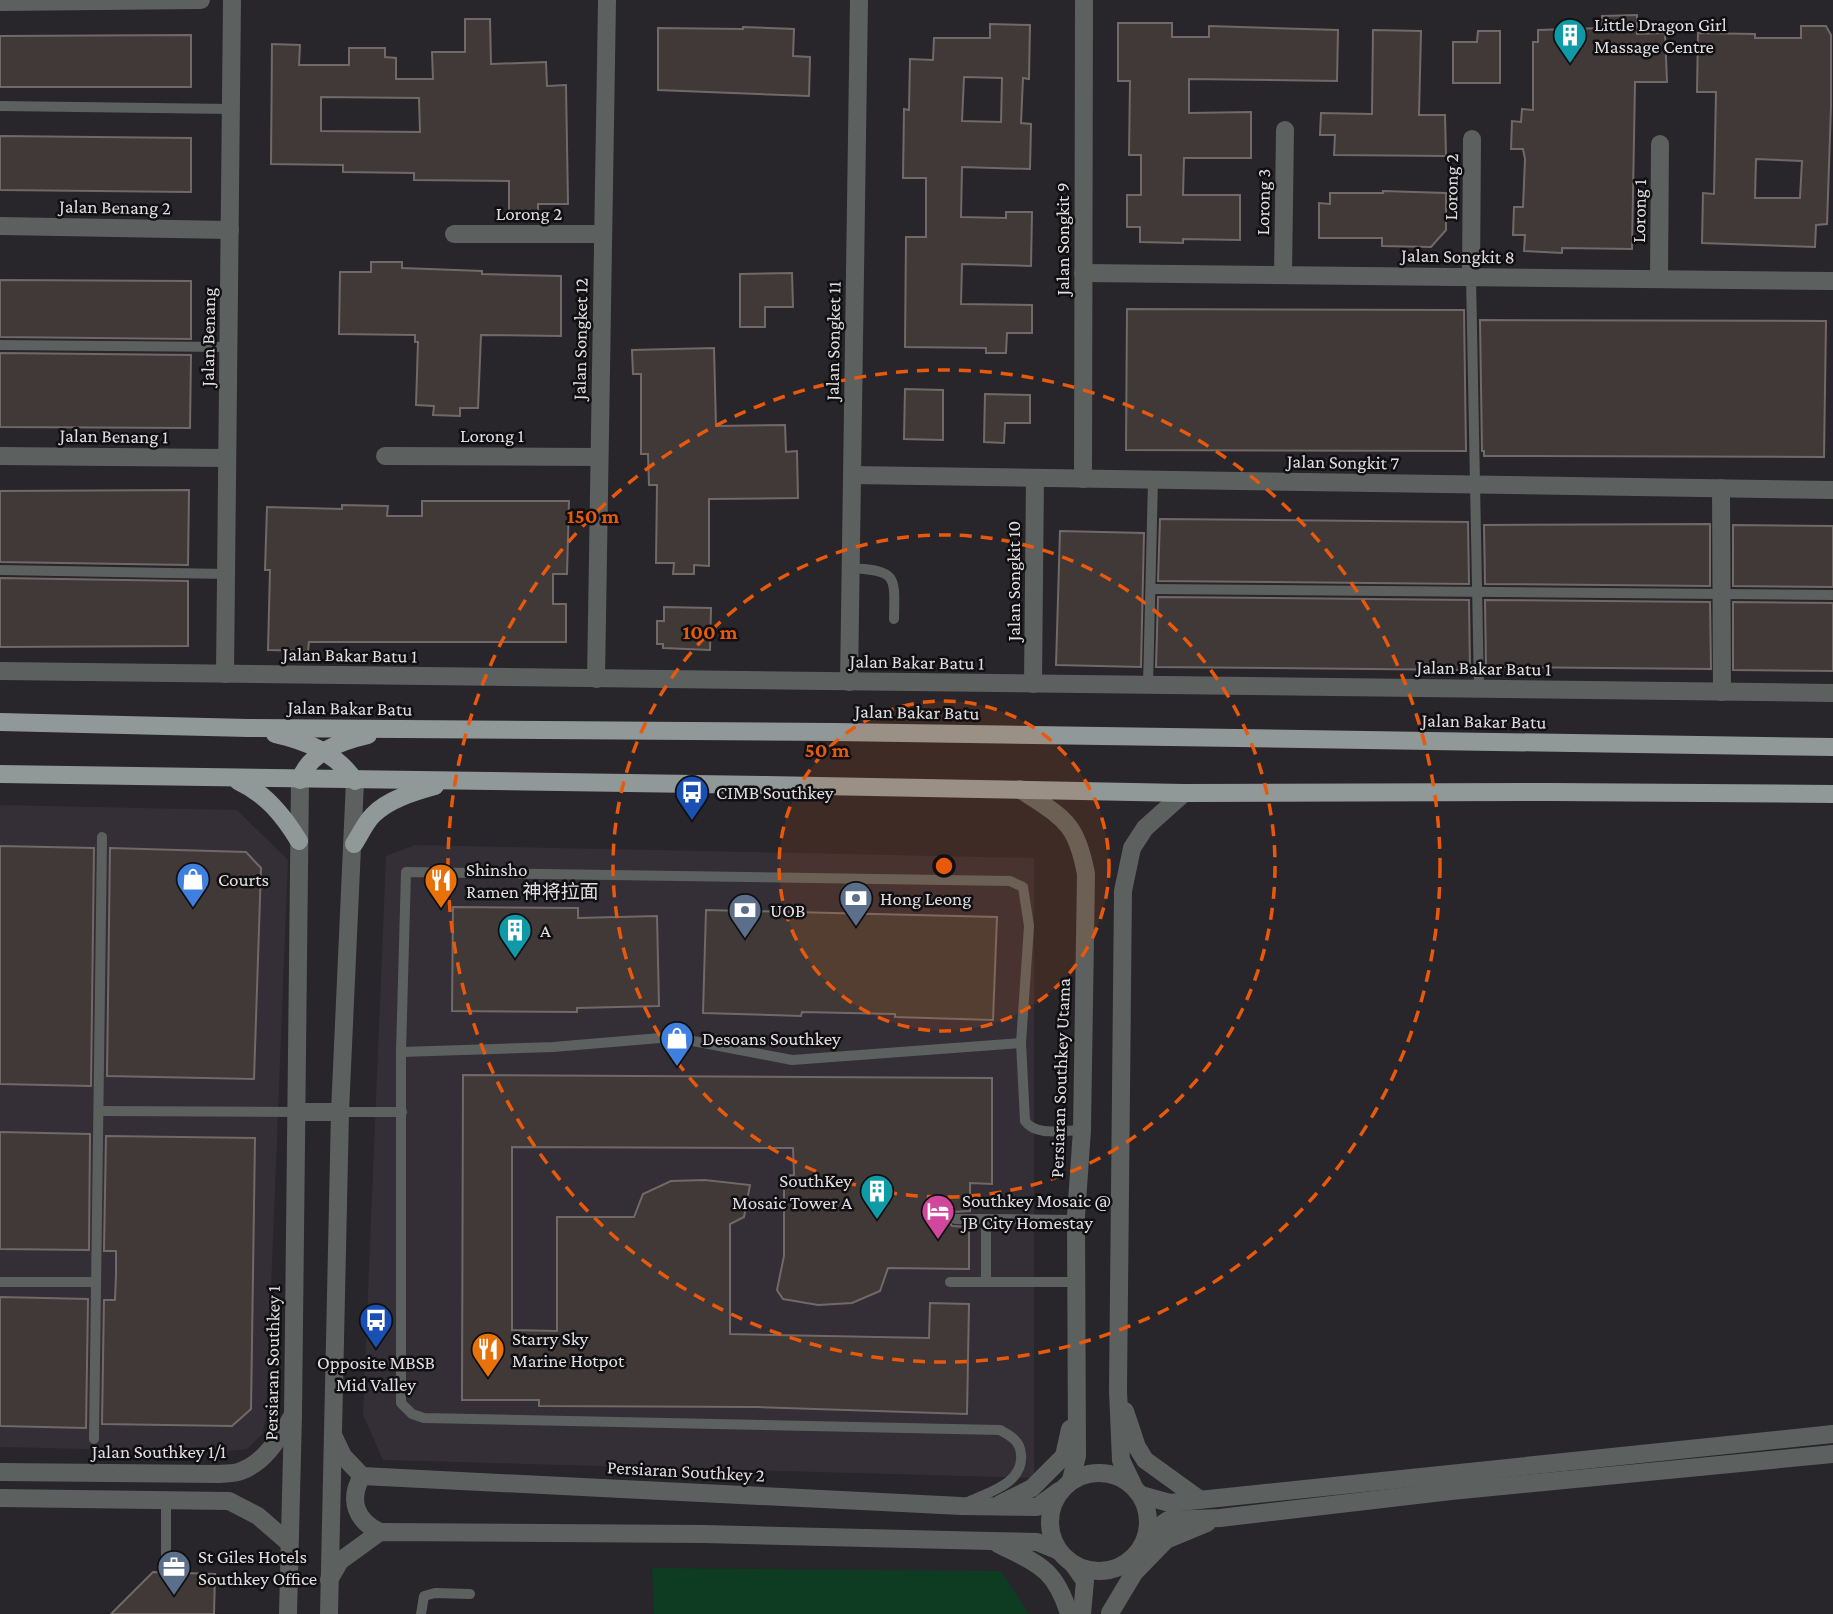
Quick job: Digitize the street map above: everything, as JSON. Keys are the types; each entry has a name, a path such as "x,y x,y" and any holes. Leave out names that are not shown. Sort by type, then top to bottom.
{"main road":[{"name":"Jalan Bakar Batu","path":"0,722 1833,747"},
{"path":"248,727 303,742 324,752 344,766 355,780"},
{"path":"300,780 310,762 324,752 353,739 406,729"},
{"path":"0,774 1184,793 1833,794"},
{"path":"232,779 274,805 299,841"},
{"path":"354,844 372,816 388,804 405,795 452,781"}],"street":[{"path":"0,2 201,0"},
{"name":"Jalan Benang","path":"225,674 232,0"},
{"name":"Jalan Songket 12","path":"596,679 607,0"},
{"name":"Jalan Songket 11","path":"849,682 859,0"},
{"name":"Jalan Songkit 9","path":"1083,479 1084,0"},
{"name":"Lorong 3","path":"1283,275 1284,130"},
{"name":"Lorong 2","path":"1471,277 1472,139"},
{"name":"Lorong 1","path":"1659,279 1660,145"},
{"name":"Jalan Benang 2","path":"0,226 230,230"},
{"name":"Lorong 2","path":"454,234 603,234"},
{"name":"Jalan Songkit 8","path":"1083,273 1833,281"},
{"name":"Jalan Benang 1","path":"0,456 227,458"},
{"name":"Lorong 1","path":"384,456 600,457"},
{"name":"Jalan Songkit 7","path":"852,475 1833,490"},
{"name":"Jalan Songkit 10","path":"1033,684 1035,478"},
{"path":"1721,488 1722,692"},
{"name":"Jalan Bakar Batu 1","path":"0,671 1833,693"},
{"name":"Persiaran Southkey 1","path":"288,1614 293,1415 300,780"},
{"path":"329,1614 340,1112 355,780"},
{"name":"Persiaran Southkey Utama","path":"1020,789 1070,826 1081,847 1086,874 1082,1130 1076,1220 1077,1456 1065,1485"},
{"path":"1110,1614 1113,1580 1123,1565 1142,1547 1147,1535 1148,1514 1121,1460 1118,1391 1123,891 1132,848 1146,828 1184,793"},
{"path":"297,1112 340,1112"},
{"path":"1118,1391 1137,1447 1145,1460 1199,1499"},
{"path":"997,1506 1032,1488 1064,1456 1076,1408"},
{"name":"Jalan Southkey 1/1","path":"0,1472 241,1472 261,1460 293,1415"},
{"path":"333,1430 335,1443 343,1456 362,1476 356,1486 356,1509 369,1527 380,1532 704,1534 1037,1542 1059,1551"},
{"path":"1082,1614 1085,1581 1059,1551 1051,1537 1049,1521 1051,1505 1065,1485 1087,1473 1103,1472 1119,1476 1137,1490 1170,1503 1833,1434"},
{"path":"1147,1535 1168,1520 1220,1518 1451,1491 1833,1454"},
{"name":"Persiaran Southkey 2","path":"362,1476 961,1506 1037,1507 1065,1485"},
{"path":"0,1498 229,1501 258,1516 289,1543"},
{"path":"1110,1614 1134,1573 1166,1541 1220,1518"},
{"path":"328,1582 340,1561 380,1532"},
{"path":"991,1541 1042,1567 1056,1582 1069,1614"},
{"path":"1073,1564 1089,1570 1107,1571 1123,1565"}],"lane":[{"path":"0,106 231,109"},
{"path":"1471,277 1479,689"},
{"path":"0,345 229,347"},
{"path":"1148,685 1153,480"},
{"path":"851,568 880,570 890,578 895,587 894,619"},
{"path":"0,570 226,574"},
{"path":"1152,589 1833,596"},
{"path":"94,1439 102,837"},
{"path":"961,1506 1008,1483 1017,1475 1021,1460 1020,1448 1013,1437 1000,1430 425,1418 411,1414 401,1404 401,1052 406,872 1010,881 1023,887 1028,916 1021,1043 1023,1115 1028,1126 1040,1130 1082,1130"},
{"path":"401,1052 553,1047 673,1037 792,1060 1021,1043"},
{"path":"99,1111 297,1112"},
{"path":"340,1112 402,1112"},
{"path":"955,1219 1076,1220"},
{"path":"986,1219 986,1282"},
{"path":"0,1282 96,1282"},
{"path":"950,1282 1076,1282"},
{"path":"166,1500 166,1564"},
{"path":"421,1614 424,1596 435,1593 470,1594"}],"shaded area":[{"path":"0,805 237,810 288,860 266,1417 263,1433 247,1449 221,1452 0,1447"},
{"path":"415,845 1034,858 1034,1478 383,1460 363,1415 386,856"}],"green space":[{"path":"652,1568 1001,1571 1029,1614 654,1614"}],"building":[{"path":"1637,15 1637,34 1665,33 1667,82 1635,82 1632,249 1562,248 1562,253 1524,251 1525,235 1513,235 1514,207 1523,207 1525,159 1523,149 1511,149 1512,121 1521,122 1522,109 1533,110 1533,42 1538,42 1538,30 1602,28 1602,16"},
{"path":"465,19 490,19 491,64 546,62 547,86 566,85 568,204 538,204 538,213 509,212 509,181 414,180 414,173 343,172 343,165 271,164 272,44 300,45 299,65 349,65 349,48 385,48 385,57 396,58 396,79 433,79 432,52 465,52","holes":["321,97 419,98 420,132 321,131"]},
{"path":"1118,23 1172,23 1172,37 1209,37 1209,26 1338,30 1337,81 1189,79 1189,113 1251,112 1251,158 1184,158 1183,195 1240,195 1240,240 1183,239 1183,243 1140,242 1140,227 1127,227 1127,195 1141,195 1141,155 1129,155 1130,81 1118,81"},
{"path":"990,24 1030,25 1029,79 1023,78 1021,123 1031,124 1030,169 962,167 961,217 1006,218 1006,212 1032,212 1031,266 962,264 961,304 1032,305 1032,333 1007,333 1006,353 986,353 986,348 905,347 906,237 926,237 926,178 903,178 904,109 909,110 910,59 933,60 934,38 990,38","holes":["964,77 1002,78 1001,122 962,121"]},
{"path":"1801,26 1826,26 1831,35 1827,224 1816,225 1815,247 1702,243 1703,193 1714,194 1716,92 1697,92 1698,33 1755,34 1755,38 1801,38","holes":["1756,159 1802,161 1800,198 1755,198"]},
{"path":"658,28 794,29 793,56 810,57 809,96 658,90"},
{"path":"1373,30 1421,31 1419,115 1445,115 1446,156 1334,155 1335,135 1320,135 1321,113 1372,114"},
{"path":"1478,31 1500,31 1500,83 1453,83 1453,42 1477,42"},
{"path":"191,35 191,87 0,87 0,36"},
{"path":"0,136 191,138 191,192 0,190"},
{"path":"1330,193 1446,193 1446,230 1431,247 1382,246 1382,238 1319,238 1319,203 1330,204"},
{"path":"371,262 402,262 402,268 482,271 482,274 561,276 561,336 481,335 478,408 460,408 460,416 433,415 434,406 416,405 418,342 415,342 415,335 339,334 340,272 371,272"},
{"path":"792,273 793,307 765,307 765,327 740,327 740,274"},
{"path":"0,280 191,281 191,339 0,337"},
{"path":"1127,309 1464,310 1466,451 1126,450"},
{"path":"1480,320 1826,321 1824,457 1484,456"},
{"path":"714,348 716,426 785,425 786,452 797,451 798,498 709,499 709,566 694,565 694,574 673,574 674,563 656,563 657,485 649,485 648,454 641,454 641,374 633,374 632,350"},
{"path":"0,353 191,355 190,428 0,427"},
{"path":"905,389 943,390 943,440 904,439"},
{"path":"985,394 1030,395 1030,423 1005,423 1004,443 984,442"},
{"path":"189,490 188,565 0,562 0,491"},
{"path":"422,501 569,501 567,574 553,574 553,604 566,604 566,642 309,642 308,651 268,650 270,570 265,570 267,507 342,509 342,505 388,506 387,516 422,516"},
{"path":"1160,519 1468,522 1469,584 1158,581"},
{"path":"1710,524 1710,586 1485,584 1484,525"},
{"path":"1733,525 1833,526 1833,587 1733,586"},
{"path":"1060,531 1144,533 1141,667 1056,665"},
{"path":"0,578 188,581 188,646 0,647"},
{"path":"1158,597 1469,600 1470,670 1156,667"},
{"path":"1485,600 1710,602 1711,669 1486,667"},
{"path":"1733,602 1833,603 1833,671 1733,670"},
{"path":"664,607 711,608 710,650 663,648 663,644 657,644 657,621 664,621"},
{"path":"0,846 94,848 91,1086 0,1084"},
{"path":"110,848 246,852 261,868 254,1079 107,1076"},
{"name":"A","path":"453,907 578,908 578,918 657,916 659,1006 577,1008 577,1012 452,1011"},
{"path":"706,910 997,917 993,1020 895,1017 895,1014 802,1012 801,1016 703,1013"},
{"path":"463,1075 992,1078 992,1184 970,1183 970,1211 952,1212 947,1218 952,1226 969,1227 969,1269 888,1268 880,1291 852,1303 818,1305 783,1299 777,1290 784,1256 784,1176 794,1175 793,1148 512,1147 512,1330 557,1331 557,1217 634,1217 643,1194 671,1181 705,1180 750,1185 744,1217 730,1224 730,1334 929,1338 930,1303 969,1304 967,1414 756,1407 539,1406 539,1400 462,1400"},
{"path":"0,1132 90,1134 89,1250 0,1249"},
{"path":"106,1136 255,1138 251,1409 232,1426 102,1424 104,1300 115,1300 116,1275 116,1251 104,1251"},
{"path":"0,1297 88,1299 86,1428 0,1426"},
{"path":"153,1572 215,1574 214,1614 111,1614"}],"place":[{"name":"Little Dragon Girl Massage Centre","path":"1570,65"},
{"name":"CIMB Southkey","path":"692,822"},
{"name":"Courts","path":"193,909"},
{"name":"Shinsho Ramen 神将拉面","path":"441,910"},
{"name":"Hong Leong","path":"856,928"},
{"name":"UOB","path":"745,940"},
{"name":"A","path":"515,960"},
{"name":"Desoans Southkey","path":"677,1068"},
{"name":"SouthKey Mosaic Tower A","path":"877,1221"},
{"name":"Southkey Mosaic @ JB City Homestay","path":"938,1241"},
{"name":"Opposite MBSB Mid Valley","path":"376,1350"},
{"name":"Starry Sky Marine Hotpot","path":"488,1379"},
{"name":"St Giles Hotels Southkey Office","path":"174,1597"}]}
